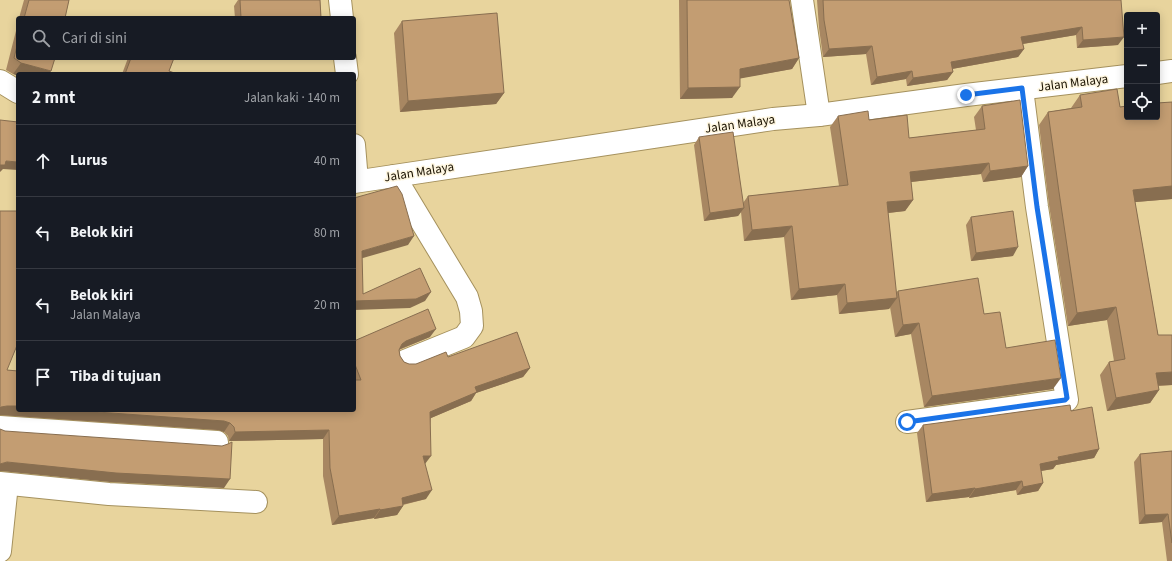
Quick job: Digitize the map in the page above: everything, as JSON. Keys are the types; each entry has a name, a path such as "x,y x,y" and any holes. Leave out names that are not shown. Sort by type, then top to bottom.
{"street":[{"path":"340,0 342,16"},
{"path":"802,0 819,115"},
{"path":"346,60 347,72"},
{"path":"1160,73 1172,71"},
{"name":"Jalan Malaya","path":"356,181 773,119 819,115 1022,88 1124,76"},
{"path":"0,81 16,91"},
{"path":"907,422 1067,400 1037,207 1022,88"},
{"path":"394,176 467,297 471,311 472,326 464,337 405,361"},
{"path":"0,427 217,442"},
{"path":"0,551 4,483 109,494 256,502"}],"building":[{"path":"29,0 69,0 65,16 25,16"},
{"path":"240,0 320,0 321,16 241,16"},
{"path":"687,0 789,0 799,58 740,69 740,87 688,88"},
{"path":"823,0 1121,0 1124,37 1083,40 1082,27 1021,37 1024,49 951,62 953,72 913,78 912,71 877,77 872,46 829,49 824,20"},
{"path":"497,13 504,93 408,101 402,21"},
{"path":"17,60 54,60 51,71 21,63"},
{"path":"130,60 173,60 169,71 172,72 126,72"},
{"path":"1117,89 1120,107 1124,106 1124,120 1160,120 1160,103 1172,102 1172,186 1133,190 1158,335 1172,335 1172,372 1156,373 1159,390 1116,398 1109,362 1125,359 1116,307 1077,313 1048,112 1082,107 1080,95"},
{"path":"1020,100 1028,166 990,171 989,163 910,172 913,200 887,202 897,298 847,303 845,284 799,289 792,226 752,230 748,196 848,185 838,116 868,111 869,120 907,115 909,138 985,129 982,106"},
{"path":"0,120 16,122 16,162 6,161 5,165 0,165"},
{"path":"733,132 744,208 710,213 699,137"},
{"path":"397,186 402,194 414,236 362,251 363,294 420,268 431,292 416,299 356,301 356,197"},
{"path":"0,211 16,211 16,348 7,370 16,371 16,406 0,408"},
{"path":"1013,211 1018,247 976,253 971,217"},
{"path":"978,278 984,314 1000,312 1006,348 1055,340 1061,378 932,396 919,323 903,325 898,291"},
{"path":"428,309 436,329 402,344 399,350 400,356 404,362 416,364 446,352 448,357 517,332 530,368 475,387 477,392 430,412 431,456 423,456 432,490 402,498 403,506 339,516 330,468 329,430 235,432 234,427 230,423 224,421 97,412 356,412 356,380 361,380 356,367 356,340"},
{"path":"1070,405 1071,411 1092,407 1099,449 1058,457 1059,460 1040,464 1043,483 1023,487 1022,481 932,494 923,425"},
{"path":"0,429 5,431 222,446 232,442 230,479 116,473 7,462 0,464"},
{"path":"1172,451 1172,543 1168,514 1145,515 1140,454"}],"route":[{"path":"907,422 1067,400 1037,207 1022,88 966,95"}]}
